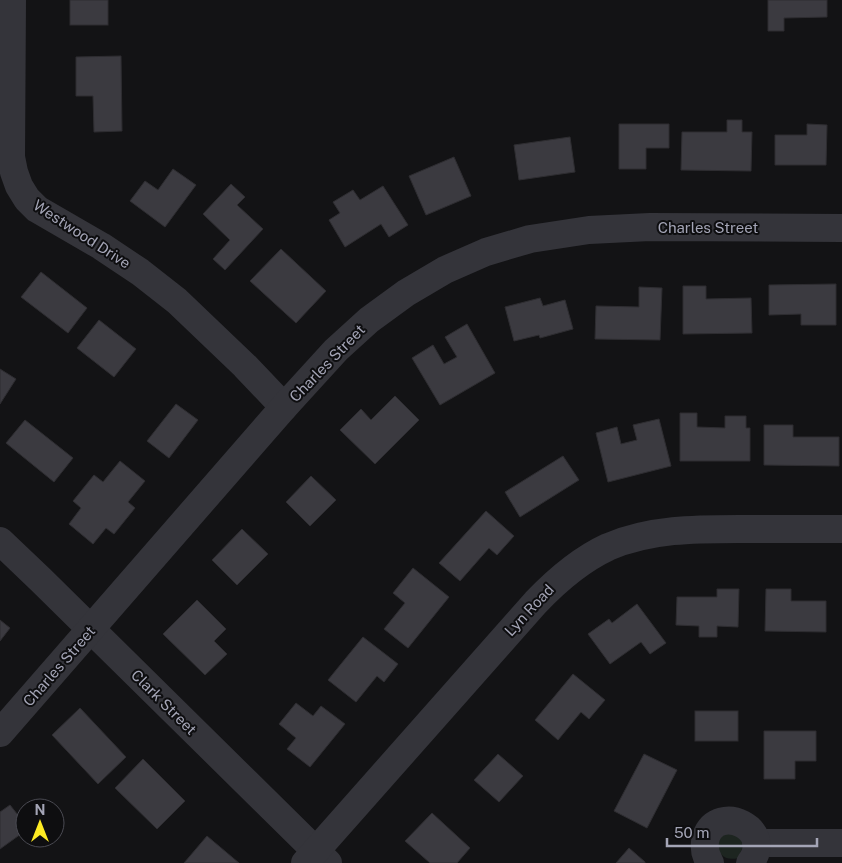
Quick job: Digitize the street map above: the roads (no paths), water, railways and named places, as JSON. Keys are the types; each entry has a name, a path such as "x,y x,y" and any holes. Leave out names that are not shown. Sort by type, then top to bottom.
{"street":[{"name":"Westwood Drive","path":"12,0 11,157 19,186 27,199 37,210 102,246 170,295 245,366 284,407"},
{"name":"Charles Street","path":"0,733 336,350 369,320 406,293 445,270 486,252 530,239 589,230 650,227 842,228"},
{"name":"Lyn Road","path":"316,859 536,602 558,580 582,562 608,547 637,537 667,531 698,529 842,529"},
{"name":"Clark Street","path":"0,541 91,630 316,859"},
{"path":"710,863 705,855 706,835 716,824 725,821 742,823 749,828 754,836 753,853 842,843"}]}
